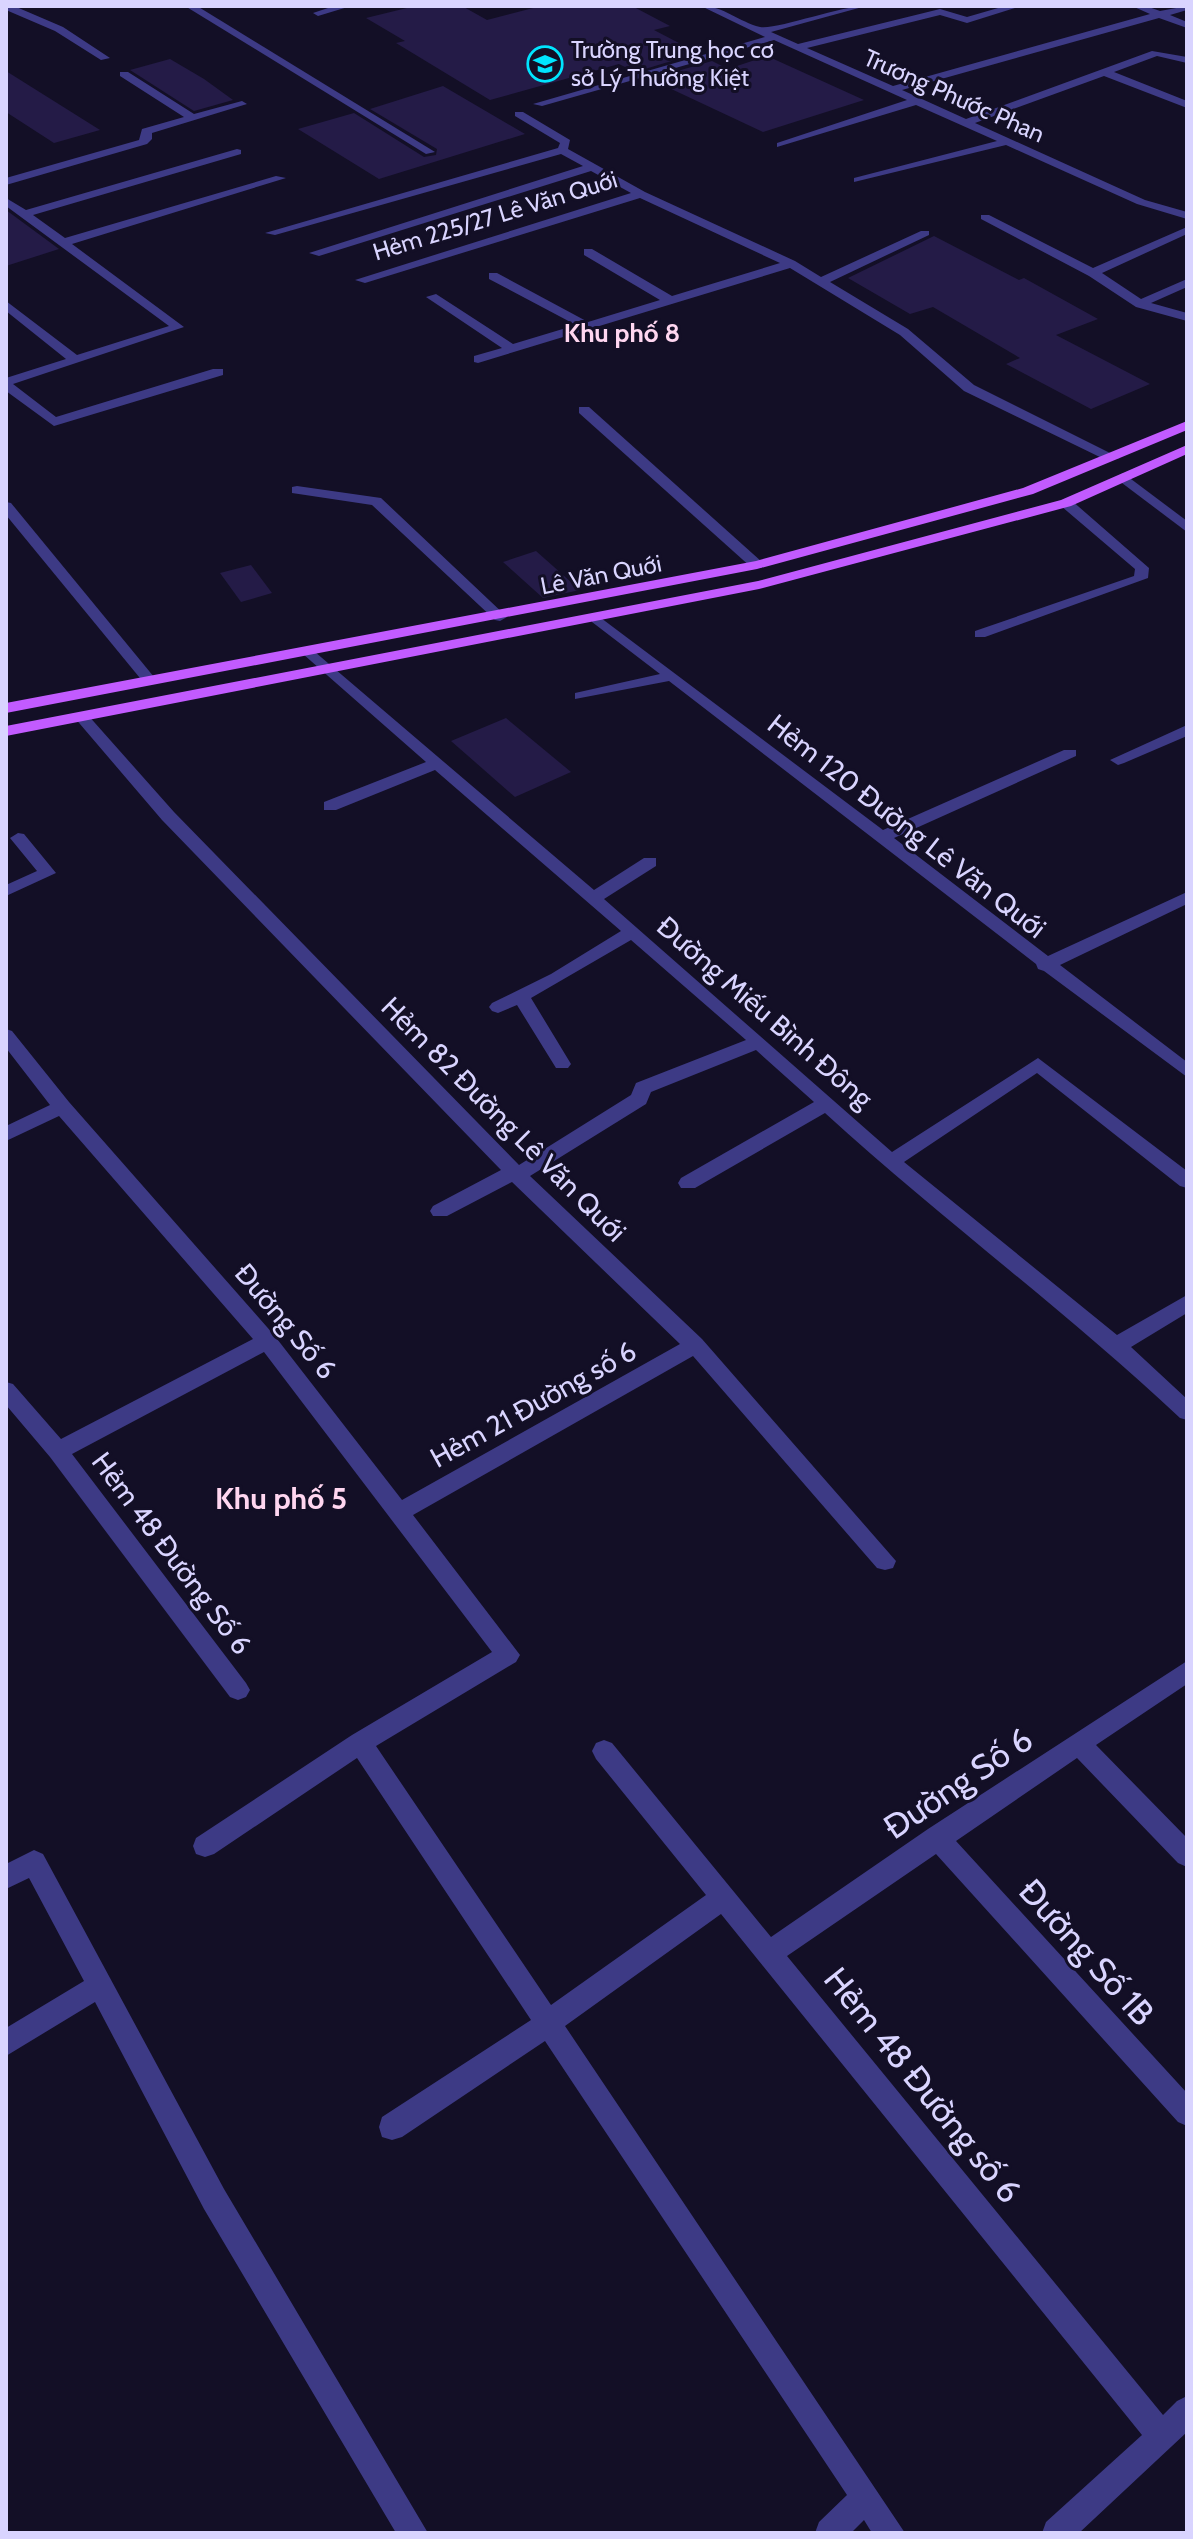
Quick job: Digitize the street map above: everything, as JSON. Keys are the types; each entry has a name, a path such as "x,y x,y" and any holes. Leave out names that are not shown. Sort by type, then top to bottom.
{"main road":[{"name":"Lê Văn Quới","path":"6,708 500,617 757,565 974,509 1113,458 1187,425"},
{"name":"Lê Văn Quới","path":"6,731 597,619 772,582 1066,503 1185,451"}],"street":[{"path":"6,6 59,29 105,58"},
{"path":"190,6 430,152"},
{"path":"318,13 346,6"},
{"path":"711,8 733,6"},
{"path":"761,31 861,6"},
{"path":"798,47 940,12 967,20 1016,6"},
{"path":"1137,6 1187,25"},
{"path":"891,90 1187,7"},
{"name":"Trương Phước Phan","path":"711,8 1141,202 1187,216"},
{"path":"538,104 775,37"},
{"path":"966,123 1156,53 1187,60"},
{"path":"1104,72 1187,105"},
{"path":"124,74 191,117"},
{"path":"781,145 916,101"},
{"path":"6,182 143,142 147,139 146,131 242,104"},
{"path":"519,114 564,148 641,194 791,264 904,332 969,388 1113,458"},
{"path":"858,180 1007,142"},
{"path":"271,233 564,148"},
{"path":"24,214 237,152"},
{"path":"315,253 594,166"},
{"path":"62,243 280,178"},
{"name":"Hẻm 225/27 Lê Văn Quới","path":"361,280 641,194"},
{"path":"6,201 178,327 6,384"},
{"path":"985,217 1093,273 1140,304 1187,317"},
{"path":"1093,273 1187,230"},
{"path":"821,282 925,233"},
{"path":"588,252 673,302"},
{"path":"478,359 791,264"},
{"path":"493,276 588,327"},
{"path":"1140,304 1187,283"},
{"path":"432,297 512,349"},
{"path":"6,305 75,360"},
{"path":"6,384 54,422 218,372"},
{"path":"584,410 757,565"},
{"path":"1123,477 1187,528"},
{"path":"297,490 376,501 500,617"},
{"path":"980,634 1141,578 1142,568 1134,560 1066,503"},
{"path":"6,506 149,680"},
{"name":"Hẻm 120 Đường Lê Văn Quới","path":"597,619 1044,965 1183,1062"},
{"name":"Đường Miếu Bình Đông","path":"308,651 759,1042 891,1162 1116,1346 1187,1412"},
{"path":"580,696 673,676"},
{"name":"Hẻm 82 Đường Lê Văn Quới","path":"82,717 168,816 515,1174 695,1345 885,1561"},
{"path":"1118,760 1187,730"},
{"path":"880,838 1070,753"},
{"path":"330,806 438,763"},
{"path":"6,891 48,873 18,838"},
{"path":"593,898 650,862"},
{"path":"1044,965 1187,897"},
{"path":"498,1007 632,932"},
{"path":"521,996 562,1064"},
{"name":"Đường Số 6","path":"6,1035 62,1107 267,1341 508,1655 360,1743"},
{"path":"440,1211 515,1174 639,1099 643,1088 759,1042"},
{"path":"891,1162 1038,1064 1187,1181"},
{"path":"688,1183 827,1103"},
{"path":"6,1134 62,1107"},
{"path":"1116,1346 1187,1303"},
{"name":"Hẻm 48 Đường Số 6","path":"58,1451 267,1341"},
{"name":"Hẻm 21 Đường số 6","path":"399,1512 695,1345"},
{"name":"Hẻm 48 Đường Số 6","path":"6,1390 58,1451 238,1690"},
{"name":"Đường Số 6","path":"769,1953 1187,1671"},
{"path":"205,1846 360,1743 890,2533"},
{"path":"1078,1743 1187,1855"},
{"name":"Hẻm 48 Đường số 6","path":"604,1751 1162,2437"},
{"name":"Đường Số 1B","path":"937,1837 1187,2113"},
{"path":"6,1877 34,1862 214,2199 413,2533"},
{"path":"392,2127 547,2024 725,1896"},
{"path":"6,2043 100,1985"},
{"path":"1057,2533 1187,2411"},
{"path":"830,2533 865,2498"}],"building":[{"name":"Trường Trung học cơ sở Lý Thường Kiệt","path":"415,6 462,6 487,20 541,6 632,6 670,26 654,30 698,53 635,72 619,64 490,100 396,43 405,41 366,18"},
{"path":"767,56 864,100 763,132 650,79 712,61 728,69"},
{"path":"170,59 233,100 194,111 130,70"},
{"path":"6,71 100,130 54,143 6,112"},
{"path":"443,86 525,134 379,179 298,129 354,113 424,157 436,155 437,149 370,109"},
{"path":"6,210 59,249 6,266"},
{"path":"934,236 1019,280 1024,278 1098,319 1056,335 1150,384 1091,409 1006,364 1020,358 933,307 910,314 848,278"},
{"path":"536,551 580,590 543,598 503,562"},
{"path":"251,565 272,593 241,602 220,573"},
{"path":"506,718 571,772 515,797 451,741"}],"place":[{"name":"Trường Trung học cơ sở Lý Thường Kiệt","path":"545,64"}],"district":[{"name":"Khu phố 8","path":"622,333"},
{"name":"Khu phố 5","path":"281,1499"}]}
